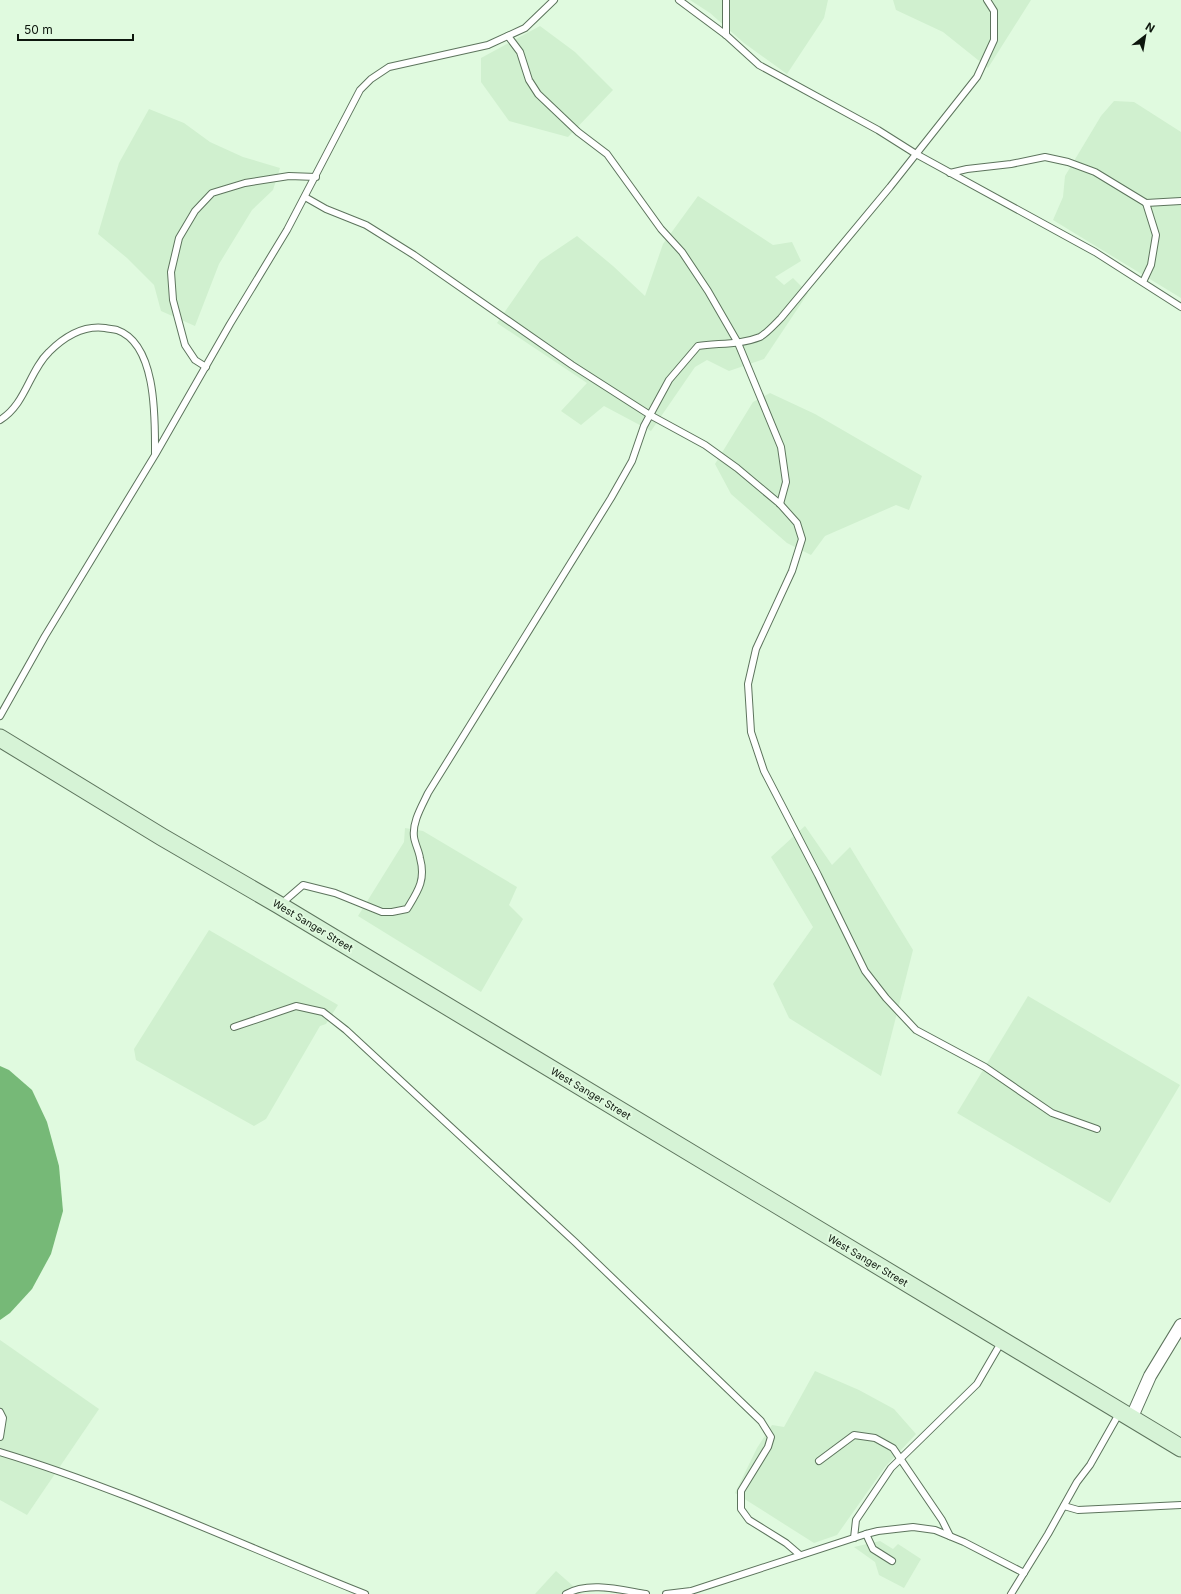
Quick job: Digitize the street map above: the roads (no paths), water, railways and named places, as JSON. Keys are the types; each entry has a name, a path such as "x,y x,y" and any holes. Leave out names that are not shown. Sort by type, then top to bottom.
{"main road":[{"name":"West Sanger Street","path":"0,738 162,837 280,905 1181,1448"}],"street":[{"path":"1126,1415 1181,1325"}],"lane":[{"path":"0,716 45,636 156,455 287,230 316,177 360,90 371,79 389,67 488,45 508,36 525,28 554,0"},
{"path":"679,0 726,35 759,65 878,130 950,173 1095,252 1181,306"},
{"path":"726,0 726,35"},
{"path":"280,905 303,885 335,893 382,912 407,910 416,894 423,876 414,836 417,818 428,793 611,498 632,461 644,426 669,380 698,346 738,343 761,336 781,318 916,154 977,77 994,40 994,11 987,0"},
{"path":"508,36 520,52 529,80 538,94 578,132 607,154 660,229 682,252 708,291 738,343 782,447 786,482 780,504"},
{"path":"950,173 967,169 1011,164 1045,157 1068,162 1095,172 1146,203 1181,201"},
{"path":"206,367 195,360 185,345 173,300 170,272 178,238 195,212 212,193 245,184 289,176 316,177"},
{"path":"305,197 326,209 366,225 402,248 572,365 650,414 705,445 737,468 780,504 798,523 802,539 792,571 756,649 748,684 751,732 764,771 866,971 886,998 916,1030 985,1066 1052,1113 1097,1129"},
{"path":"1143,282 1151,265 1156,235 1146,203"},
{"path":"0,420 8,415 20,400 47,353 63,339 79,331 96,327 117,330 130,338 142,352 148,371 153,401 156,455"},
{"path":"234,1027 296,1006 323,1012 352,1035 575,1242 761,1421 771,1437 768,1447 741,1491 741,1509 749,1520 786,1543 800,1555"},
{"path":"854,1538 856,1520 891,1468 977,1384 1002,1341"},
{"path":"0,1412 4,1418 0,1437"},
{"path":"1011,1594 1077,1482 1126,1415"},
{"path":"820,1461 854,1435 875,1438 893,1448 942,1520 950,1536"},
{"path":"0,1452 35,1463 135,1500 365,1594"},
{"path":"1064,1506 1078,1510 1181,1505"},
{"path":"666,1594 691,1591 866,1534 913,1527 935,1530 950,1536 1024,1573"},
{"path":"866,1534 873,1549 892,1561"},
{"path":"566,1594 600,1588 646,1594"}]}
